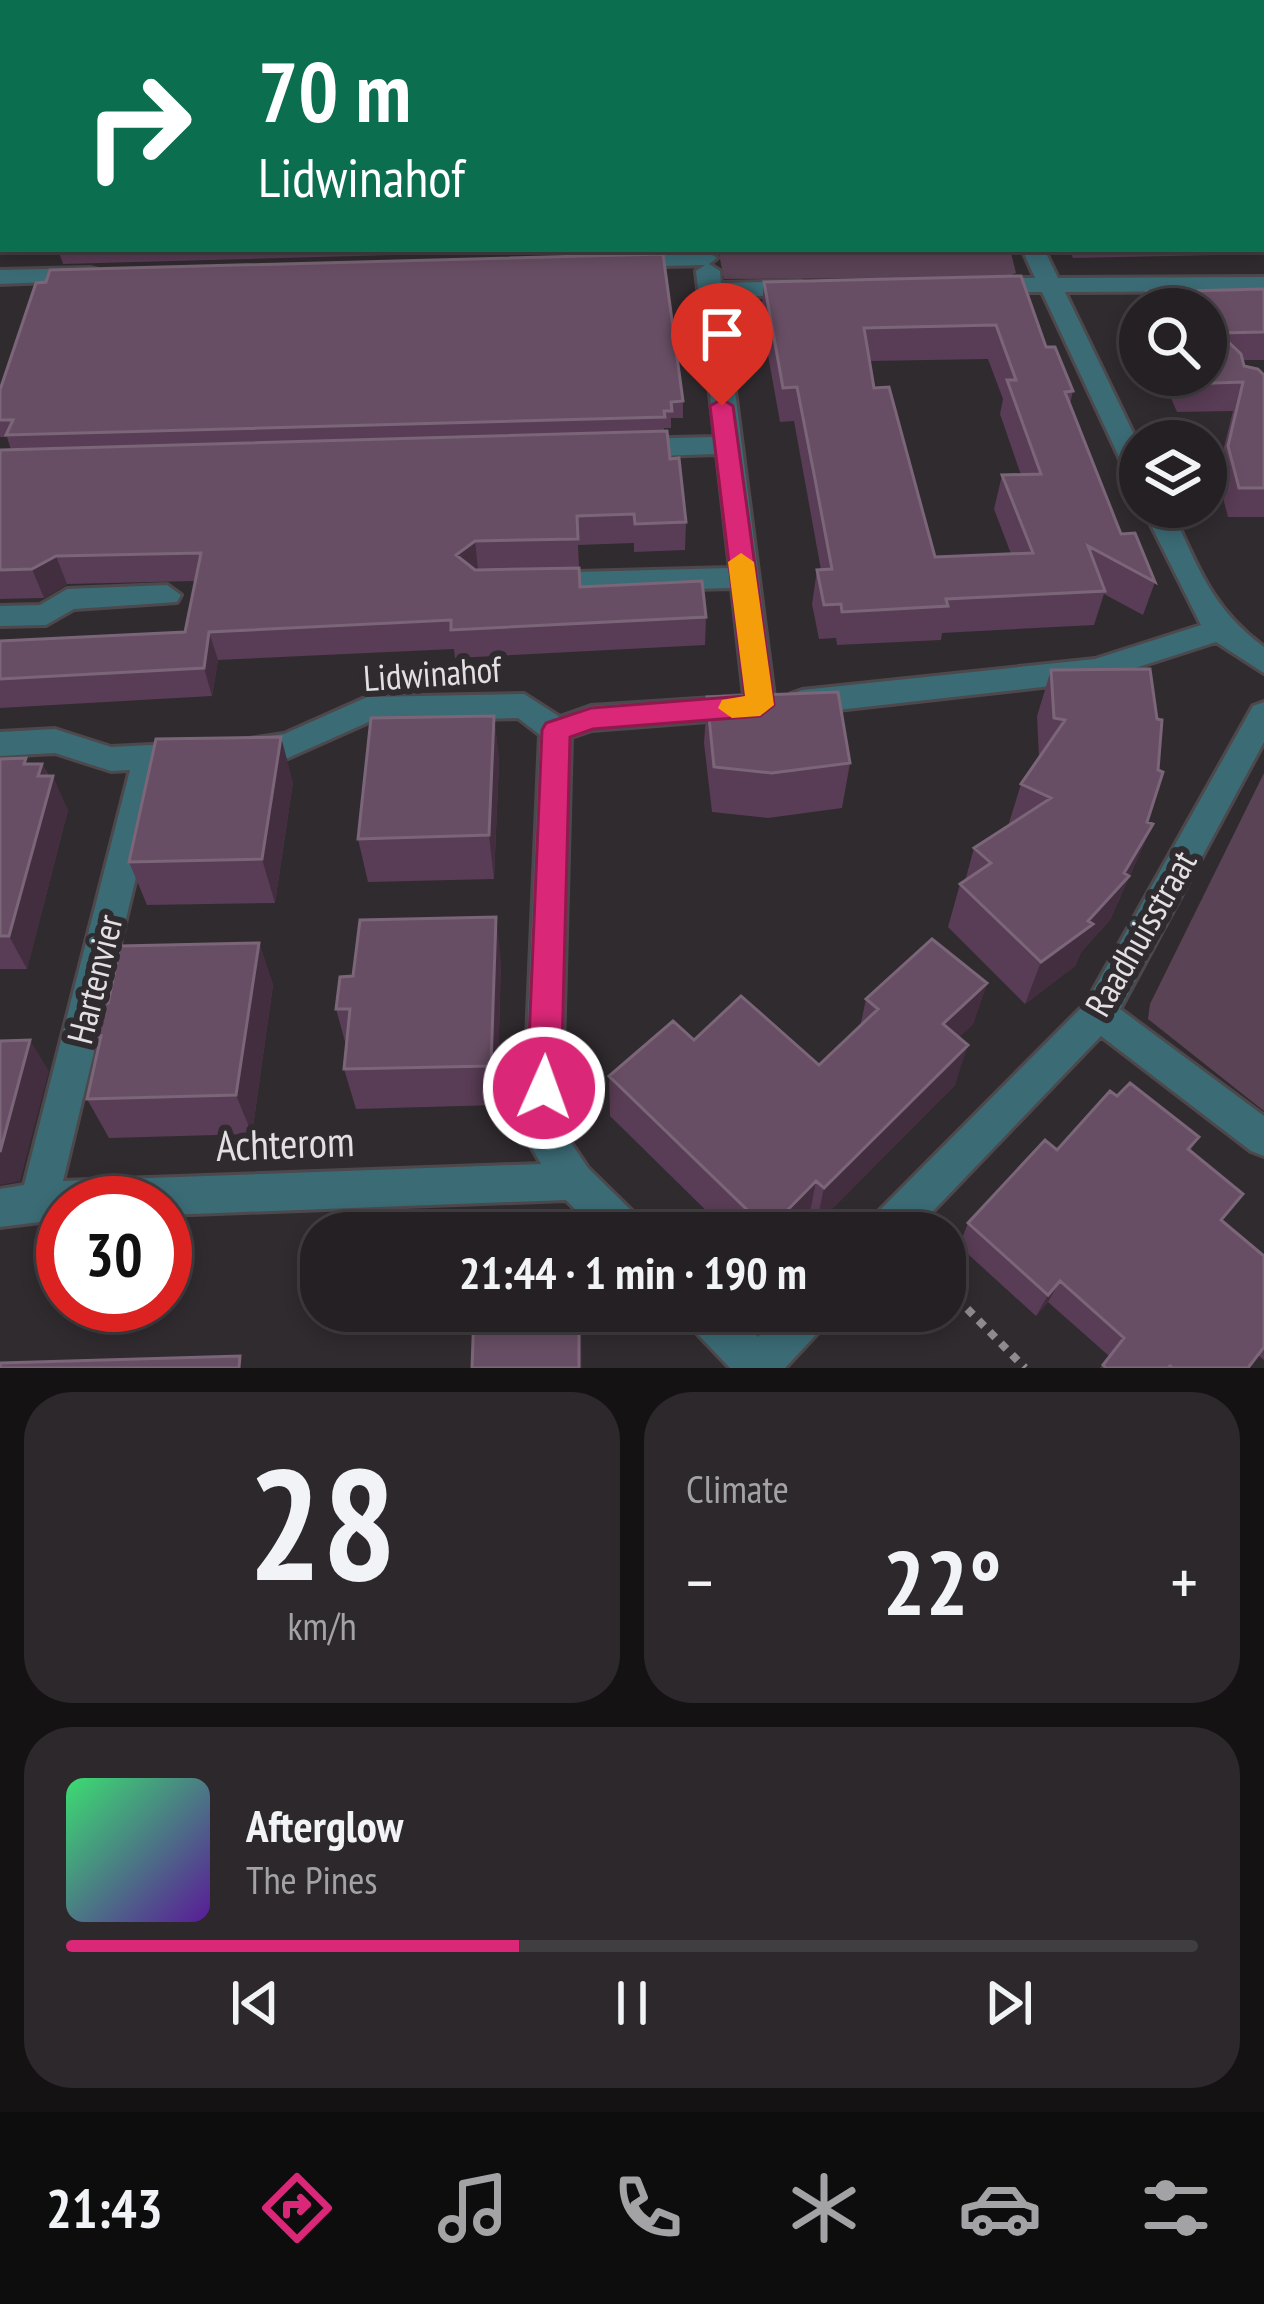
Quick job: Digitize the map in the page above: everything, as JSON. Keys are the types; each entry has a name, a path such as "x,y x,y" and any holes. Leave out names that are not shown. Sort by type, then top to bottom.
{"street":[{"path":"1035,252 1119,429"},
{"path":"589,261 706,253 760,705"},
{"path":"0,278 118,274"},
{"path":"960,286 1264,284"},
{"path":"710,290 824,288"},
{"path":"609,449 726,446"},
{"path":"1166,528 1200,602 1220,630 1264,662"},
{"path":"500,584 743,578"},
{"path":"0,616 46,615 67,599 166,596"},
{"path":"605,1212 574,1180 542,1132 556,730 591,718 913,693 1095,670 1220,630"},
{"name":"Lidwinahof","path":"0,744 55,741 111,759 288,746 367,709 524,706 556,730"},
{"name":"Raadhuisstraat","path":"906,1212 1099,1014 1264,714"},
{"name":"Hartenvier","path":"45,1176 149,758"},
{"path":"1099,1014 1264,1138"},
{"name":"Achterom","path":"192,1195 574,1180"},
{"name":"Achterom","path":"0,1208 36,1202"},
{"path":"724,1332 758,1367 791,1332"}],"path":[{"path":"966,1308 1025,1368"}],"shaded area":[{"path":"719,252 1011,252 1016,273 1004,278 724,279"},
{"path":"1264,773 1264,1111 1148,1019 1150,1004"}],"building":[{"path":"663,254 683,401 671,402 672,411 664,411 665,417 6,435 13,420 0,420 0,390 36,283 46,282 50,270"},
{"path":"1021,276 1046,347 1055,347 1073,391 1065,392 1121,534 1135,533 1155,582 1088,546 1105,591 946,599 948,606 842,612 841,604 824,605 817,570 832,569 797,387 783,388 764,282","holes":["996,325 1016,380 1007,380 1041,474 1002,475 1033,553 935,557 889,387 874,388 864,328"]},
{"path":"1264,289 1264,332 1227,333 1227,290"},
{"path":"1227,341 1241,354 1244,366 1264,375 1264,488 1239,488 1228,446 1243,382 1227,383"},
{"path":"667,431 670,459 679,458 686,522 635,524 634,514 577,516 578,539 475,541 456,555 475,570 579,568 580,587 702,581 706,617 451,630 451,620 209,632 204,668 0,679 0,641 185,632 201,553 56,556 32,569 0,570 0,450"},
{"path":"1150,669 1157,719 1162,720 1158,770 1163,772 1147,822 1153,824 1124,873 1129,876 1088,921 1093,924 1041,962 960,884 991,863 974,848 1051,798 1021,784 1065,720 1054,718 1051,670"},
{"path":"838,692 850,763 772,773 714,767 707,697"},
{"path":"494,716 489,835 358,839 371,718"},
{"path":"281,737 262,859 129,862 156,739"},
{"path":"26,758 24,764 42,764 38,776 53,776 9,936 0,936 0,759"},
{"path":"496,917 491,1066 344,1069 350,1009 336,1009 340,977 353,976 360,920"},
{"path":"932,939 987,983 943,1024 968,1045 824,1188 816,1181 786,1212 749,1212 609,1076 673,1021 694,1040 741,996 819,1065 878,1009 866,999"},
{"path":"259,943 236,1095 87,1099 101,1036 86,1037 93,1003 108,1003 120,946"},
{"path":"30,1040 0,1152 0,1041"},
{"path":"1130,1083 1199,1137 1188,1149 1243,1194 1221,1220 1264,1256 1264,1347 1248,1368 1106,1368 1103,1365 1124,1338 1060,1281 1048,1295 968,1223 1045,1140 1057,1150 1110,1091 1117,1096"},
{"path":"473,1332 579,1332 579,1368 472,1368"},
{"path":"240,1356 239,1368 0,1368 0,1363"}],"slow traffic":[{"path":"732,708 760,705 741,562"}],"route":[{"path":"544,1088 556,730 591,718 760,705 722,406"}]}
